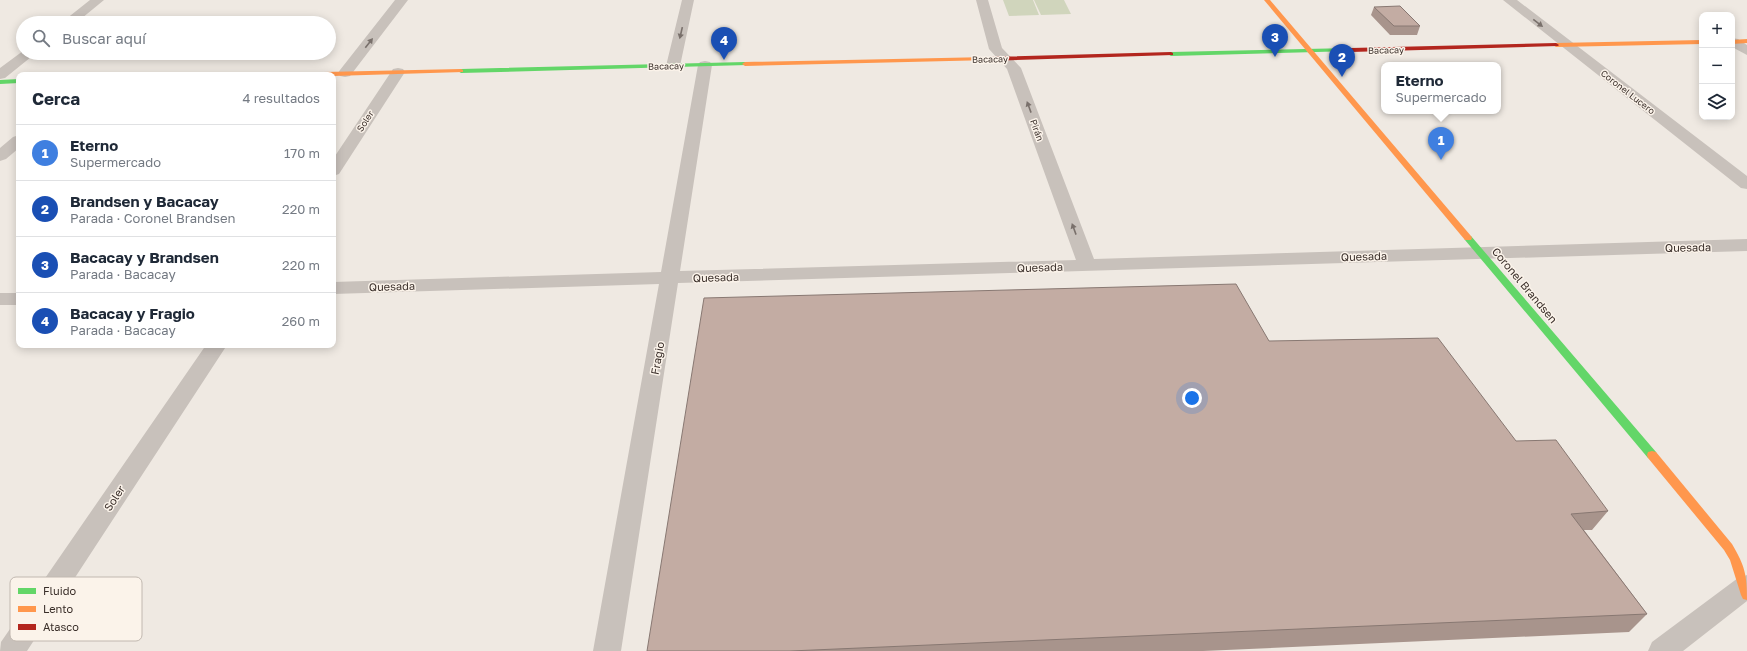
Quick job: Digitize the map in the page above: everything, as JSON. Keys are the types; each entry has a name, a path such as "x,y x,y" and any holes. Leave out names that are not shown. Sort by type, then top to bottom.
{"street":[{"path":"77,16 98,0"},
{"path":"345,74 402,0"},
{"path":"673,66 688,0"},
{"name":"Pirán","path":"982,0 996,49 1014,68 1087,265"},
{"name":"Coronel Brandsen","path":"1267,0 1714,527 1735,559 1746,590"},
{"name":"Coronel Lucero","path":"1509,0 1747,184"},
{"path":"1735,42 1747,41"},
{"name":"Bacacay","path":"336,74 1699,42"},
{"path":"1735,44 1747,51"},
{"path":"0,75 20,60"},
{"name":"Fragio","path":"607,651 705,65"},
{"name":"Soler","path":"336,166 398,72"},
{"path":"0,82 16,81"},
{"path":"0,156 16,143"},
{"name":"Quesada","path":"336,288 1747,245"},
{"path":"0,299 16,299"},
{"name":"Soler","path":"61,577 215,348"},
{"path":"1662,651 1746,590"},
{"name":"Soler","path":"11,651 18,641"}],"green space":[{"path":"1003,0 1033,0 1039,15 1009,16"},
{"path":"1034,0 1064,0 1071,14 1041,15"}],"building":[{"path":"1400,6 1420,26 1394,26 1374,7"},
{"path":"1236,284 1269,341 1438,338 1516,441 1556,440 1608,511 1571,514 1647,614 790,651 647,651 704,298"}],"traffic: fast":[{"path":"1171,54 1351,50"},
{"path":"461,71 745,64"},
{"path":"0,82 16,81"},
{"path":"1468,238 1652,455"}],"traffic: slow":[{"path":"1267,0 1468,238"},
{"path":"1735,42 1747,41"},
{"path":"1556,45 1699,42"},
{"path":"745,64 989,59"},
{"path":"336,74 461,71"},
{"path":"1652,455 1728,547 1735,559 1747,595"}],"traffic: jam":[{"path":"1351,50 1556,45"},
{"path":"989,59 1171,54"}],"place":[{"name":"Bacacay y Brandsen","path":"1275,57"},
{"name":"Bacacay y Fragio","path":"724,60"},
{"name":"Brandsen y Bacacay","path":"1342,77"},
{"name":"Eterno","path":"1441,160"}]}
